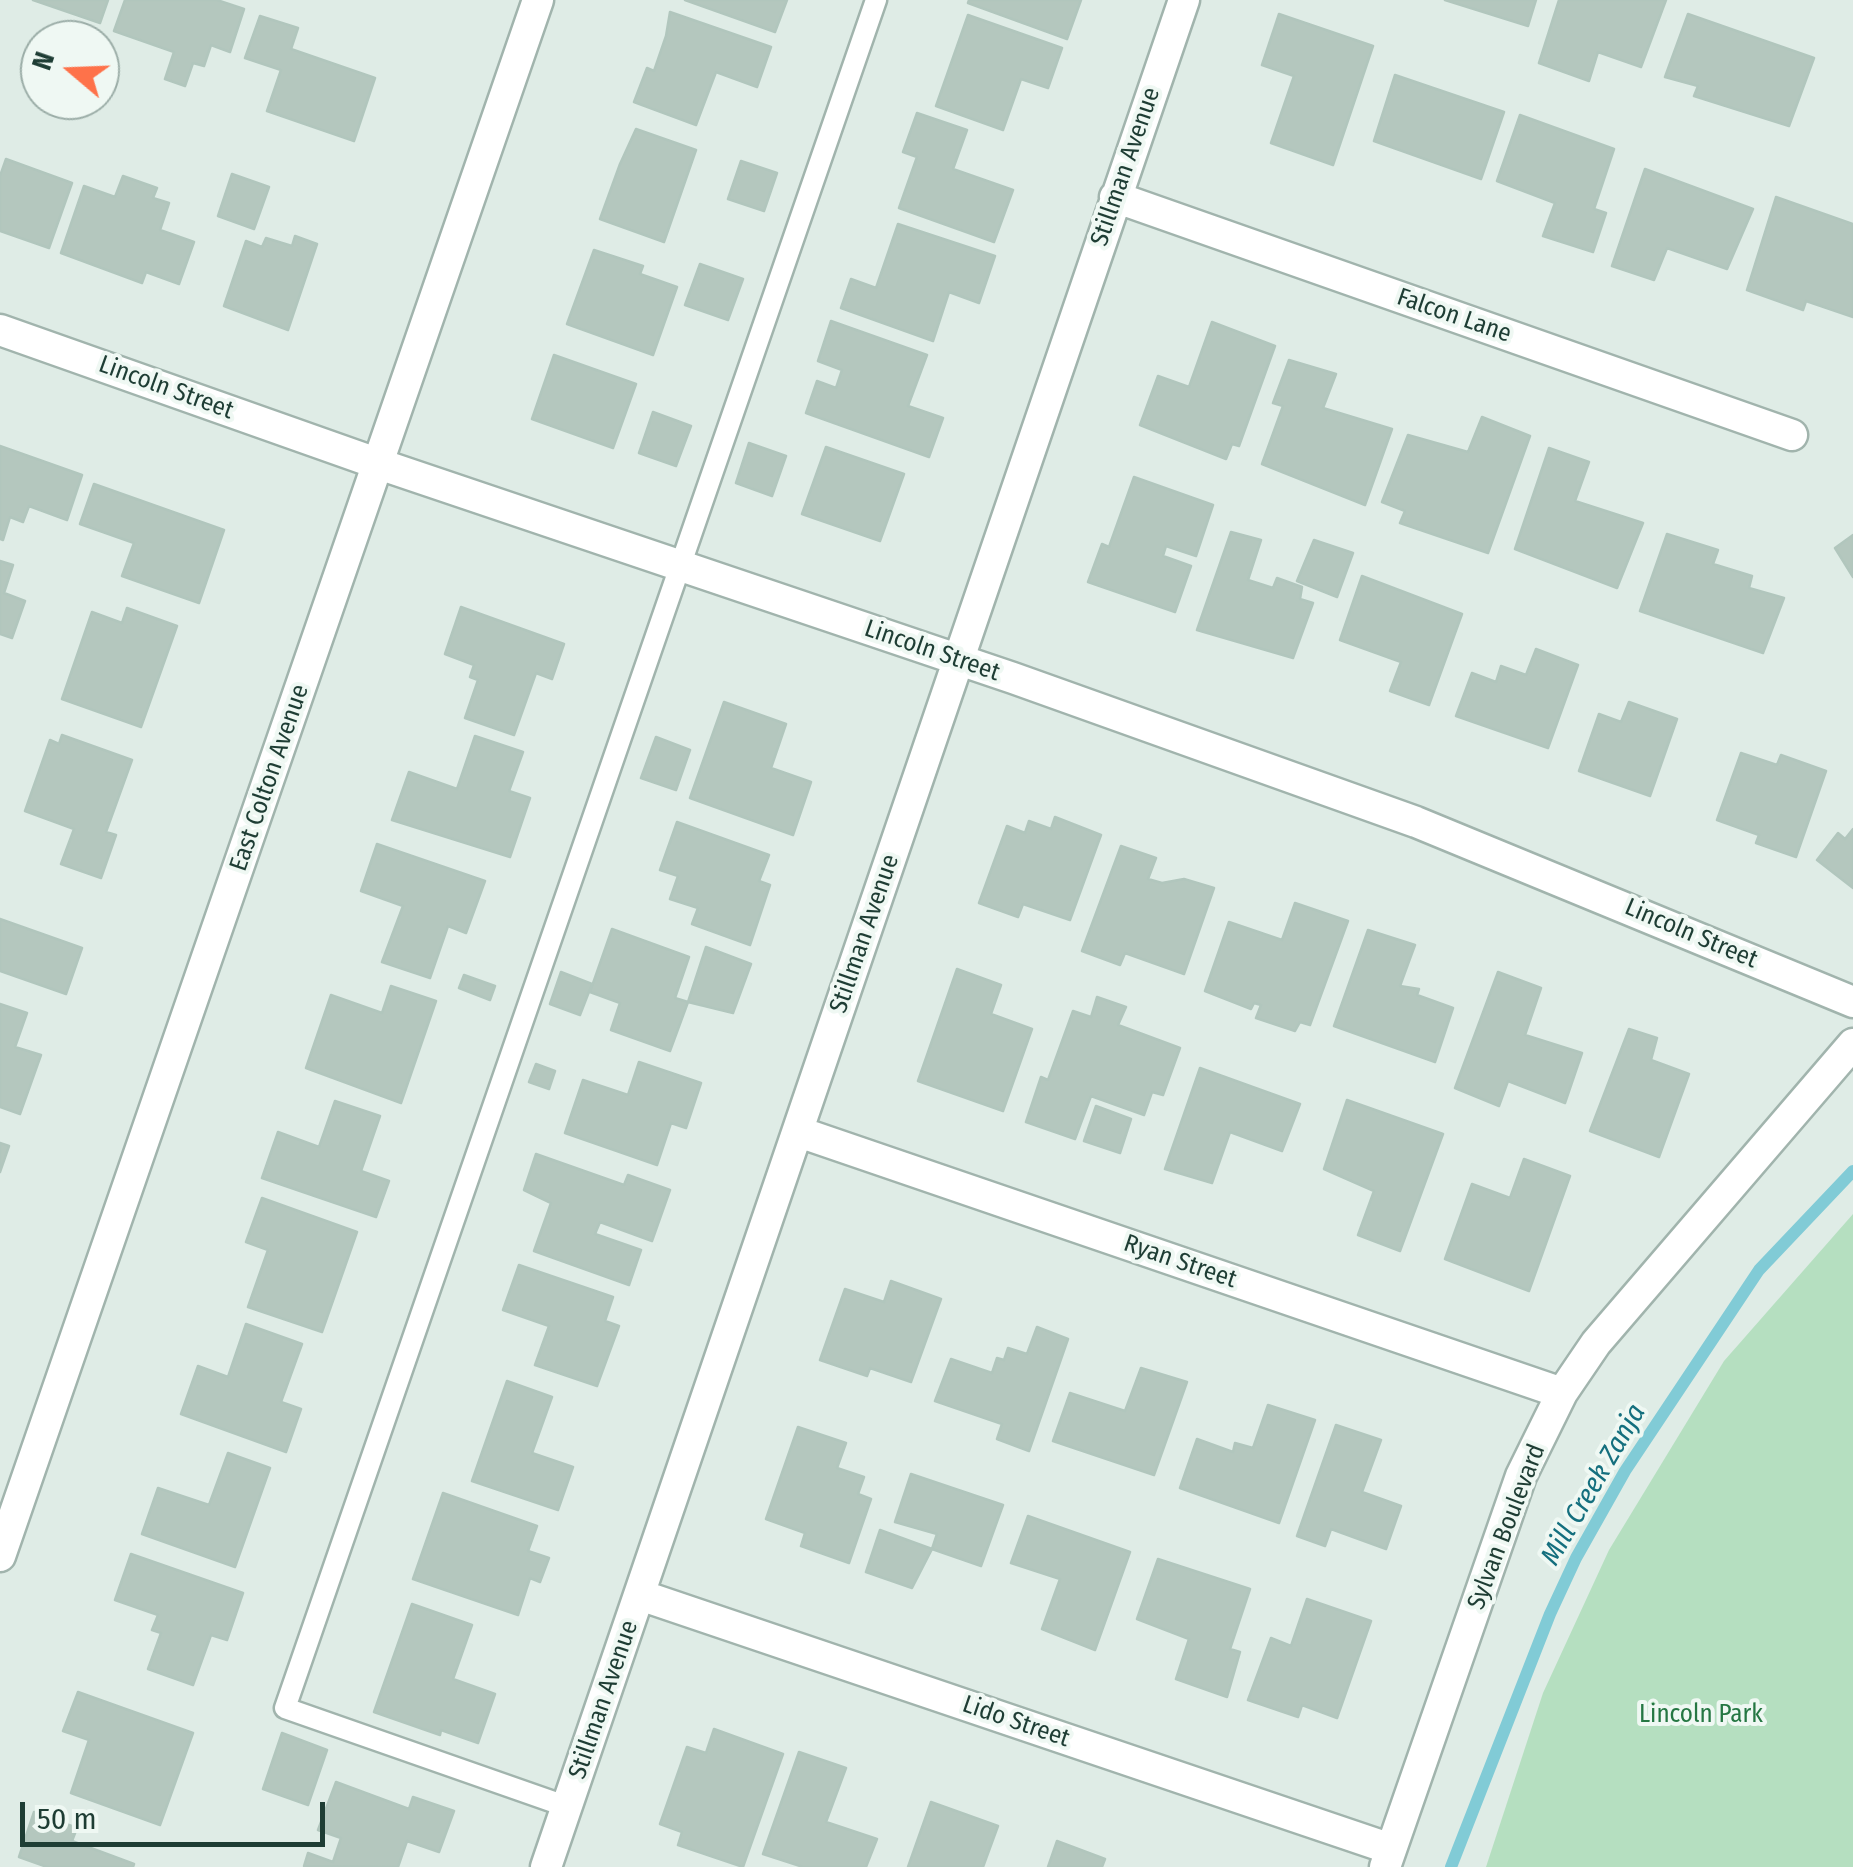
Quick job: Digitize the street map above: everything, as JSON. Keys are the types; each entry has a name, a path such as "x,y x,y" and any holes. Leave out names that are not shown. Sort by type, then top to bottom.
{"street":[{"name":"East Colton Avenue","path":"0,1556 538,0"},
{"name":"Stillman Avenue","path":"546,1867 1184,0"},
{"name":"Falcon Lane","path":"1115,198 1792,436"},
{"name":"Lincoln Street","path":"0,330 1416,822 1853,1002"},
{"name":"Sylvan Boulevard","path":"1388,1858 1521,1476 1562,1393 1596,1342 1853,1044"},
{"name":"Ryan Street","path":"798,1132 1562,1393"},
{"name":"Lido Street","path":"640,1595 1388,1858"}],"lane":[{"path":"568,1807 285,1708 876,0"}],"green space":[{"name":"Lincoln Park","path":"1853,1214 1853,1867 1486,1867 1543,1693 1609,1550 1724,1361"}],"building":[{"path":"33,0 108,0 101,20"},
{"path":"125,0 217,0 244,9 230,52 211,45 204,66 193,63 185,86 165,79 174,52 120,33 118,20"},
{"path":"685,0 787,0 775,32"},
{"path":"1081,0 1067,39 968,3"},
{"path":"1445,0 1536,0 1528,26"},
{"path":"1559,0 1666,0 1641,67 1598,52 1589,81 1539,63"},
{"path":"670,12 771,47 757,87 716,72 696,125 634,102 647,68 654,71"},
{"path":"1279,14 1373,46 1333,165 1271,143 1294,76 1262,65"},
{"path":"1688,14 1814,58 1789,126 1694,96 1698,86 1665,77"},
{"path":"968,15 1062,48 1048,88 1021,79 1003,130 936,106"},
{"path":"260,16 298,28 291,49 375,78 354,141 267,111 281,70 245,58"},
{"path":"1395,75 1504,112 1481,179 1374,141"},
{"path":"917,113 967,130 953,169 1013,190 994,242 899,208 917,157 903,152"},
{"path":"1520,115 1614,149 1594,209 1606,213 1593,252 1543,236 1555,203 1497,181"},
{"path":"636,129 696,150 664,242 600,219"},
{"path":"6,159 72,183 49,248 0,231 0,176"},
{"path":"741,161 777,173 764,211 728,199"},
{"path":"1645,169 1753,209 1727,269 1667,248 1654,280 1612,266"},
{"path":"232,174 269,187 254,229 218,216"},
{"path":"123,176 157,188 153,198 169,203 160,230 194,242 179,284 146,272 142,283 61,253 84,186 115,197"},
{"path":"1776,197 1853,224 1853,317 1806,301 1803,310 1747,290"},
{"path":"898,224 995,256 979,303 949,292 933,341 841,308 851,279 876,288"},
{"path":"295,236 317,244 288,330 224,306 246,241 262,247 266,238 292,246"},
{"path":"594,250 643,266 640,274 677,287 653,355 567,324"},
{"path":"700,264 743,279 728,320 685,305"},
{"path":"831,321 927,355 908,406 943,418 929,457 806,413 817,381 836,388 842,370 818,361"},
{"path":"1212,322 1275,346 1239,446 1232,444 1226,459 1140,425 1158,376 1189,387"},
{"path":"554,355 636,384 613,448 532,419"},
{"path":"1289,360 1336,374 1323,408 1392,429 1365,505 1262,464 1283,406 1273,403"},
{"path":"653,412 691,426 676,466 639,453"},
{"path":"1482,417 1530,436 1488,553 1400,523 1405,511 1382,502 1408,435 1468,452"},
{"path":"749,443 786,456 772,496 736,483"},
{"path":"0,446 82,475 67,520 29,506 23,522 10,517 3,540 0,539"},
{"path":"826,447 904,474 880,541 802,514"},
{"path":"1549,448 1589,462 1575,501 1643,523 1617,588 1515,549"},
{"path":"1134,477 1213,505 1196,556 1166,546 1163,556 1191,566 1175,612 1088,582 1102,544 1109,547"},
{"path":"94,484 224,530 199,603 122,576 134,543 80,524"},
{"path":"1231,532 1261,540 1248,580 1273,588 1277,578 1302,587 1300,599 1313,603 1293,658 1197,630"},
{"path":"1667,534 1718,550 1713,564 1752,576 1749,588 1784,598 1763,653 1640,611"},
{"path":"1853,535 1853,577 1835,548"},
{"path":"1314,540 1353,553 1337,597 1297,581"},
{"path":"0,561 13,565 4,593 25,601 12,638 0,634"},
{"path":"1362,576 1462,614 1429,705 1390,691 1401,662 1340,640"},
{"path":"461,607 564,644 552,679 536,673 514,735 465,718 478,680 470,677 474,665 445,654"},
{"path":"127,608 177,626 141,727 62,699 92,612 122,623"},
{"path":"1536,649 1578,665 1548,748 1456,716 1472,673 1496,682 1501,666 1526,675"},
{"path":"724,702 786,724 771,768 811,782 793,835 690,798"},
{"path":"1629,702 1677,719 1650,796 1579,771 1599,714 1621,722"},
{"path":"62,735 132,760 106,832 116,835 101,878 61,864 74,829 25,811 50,740 59,744"},
{"path":"475,736 523,752 509,791 530,798 510,857 392,820 409,772 457,789"},
{"path":"656,737 690,750 676,790 641,778"},
{"path":"1741,753 1777,765 1781,755 1826,771 1796,857 1756,843 1759,835 1717,820"},
{"path":"1055,817 1101,835 1070,920 1023,904 1018,917 979,903 1007,826 1025,833 1029,821 1051,829"},
{"path":"677,822 769,855 759,881 770,885 750,945 692,924 698,908 670,899 678,876 660,870"},
{"path":"1853,829 1853,888 1817,860 1838,833 1845,839"},
{"path":"377,844 485,881 466,933 448,926 430,978 382,962 403,906 361,891"},
{"path":"1121,846 1156,858 1148,879 1162,883 1184,879 1214,888 1184,974 1125,953 1120,965 1082,951"},
{"path":"1295,903 1348,921 1310,1025 1300,1022 1295,1031 1256,1018 1261,1005 1254,1003 1251,1009 1205,991 1229,922 1282,940"},
{"path":"0,919 82,948 66,994 0,971"},
{"path":"612,929 689,957 675,998 688,1002 670,1051 611,1030 620,1003 590,992"},
{"path":"1368,930 1415,945 1400,986 1419,989 1417,995 1453,1008 1435,1062 1334,1026"},
{"path":"706,947 751,964 733,1013 688,1002"},
{"path":"957,969 1001,985 991,1014 1032,1029 1003,1111 918,1081"},
{"path":"561,972 592,984 580,1015 550,1004"},
{"path":"1498,972 1541,988 1525,1035 1582,1053 1565,1103 1508,1081 1499,1106 1455,1088"},
{"path":"464,975 495,986 490,1000 459,988"},
{"path":"391,986 436,1001 401,1103 306,1068 331,995 382,1013"},
{"path":"1097,997 1126,1007 1118,1025 1180,1048 1163,1095 1152,1092 1144,1115 1091,1096 1075,1139 1026,1122 1041,1077 1048,1080 1073,1011 1091,1017"},
{"path":"0,1004 27,1013 15,1047 41,1055 20,1114 0,1107"},
{"path":"1629,1029 1657,1038 1651,1060 1689,1074 1659,1157 1590,1131"},
{"path":"639,1062 701,1083 686,1128 671,1123 657,1165 565,1133 583,1080 628,1095"},
{"path":"536,1064 555,1071 549,1089 529,1082"},
{"path":"1200,1068 1300,1104 1282,1151 1230,1132 1212,1183 1165,1169"},
{"path":"1347,1100 1443,1134 1400,1251 1358,1235 1374,1191 1324,1169"},
{"path":"335,1101 380,1116 361,1171 389,1181 376,1217 262,1178 278,1132 319,1147"},
{"path":"1096,1106 1131,1119 1120,1153 1084,1141"},
{"path":"0,1143 9,1146 0,1172"},
{"path":"536,1154 624,1185 628,1175 670,1190 652,1241 600,1222 595,1234 641,1250 629,1285 534,1251 551,1203 524,1190"},
{"path":"1524,1159 1570,1176 1529,1291 1445,1259 1472,1184 1510,1198"},
{"path":"262,1198 357,1232 322,1332 248,1307 268,1250 246,1242"},
{"path":"519,1265 613,1297 605,1321 619,1326 597,1386 535,1365 549,1326 503,1310"},
{"path":"891,1281 941,1299 911,1382 870,1368 867,1376 820,1360 845,1289 884,1302"},
{"path":"246,1324 302,1344 281,1402 301,1409 286,1452 181,1414 198,1366 228,1377"},
{"path":"1037,1327 1068,1339 1029,1451 997,1439 1002,1424 935,1401 951,1359 992,1373 997,1358 1004,1360 1008,1348 1027,1354"},
{"path":"1141,1368 1187,1382 1154,1475 1053,1441 1070,1393 1125,1411"},
{"path":"507,1381 552,1397 532,1453 573,1467 558,1510 472,1481"},
{"path":"1268,1405 1315,1420 1279,1523 1180,1488 1197,1439 1233,1452 1235,1443 1253,1448"},
{"path":"1336,1425 1381,1440 1362,1492 1401,1506 1386,1549 1331,1529 1325,1546 1297,1536"},
{"path":"798,1427 846,1443 837,1468 864,1477 858,1494 871,1499 849,1563 801,1546 805,1533 766,1519"},
{"path":"228,1453 270,1468 235,1567 142,1534 158,1488 209,1505"},
{"path":"911,1474 1003,1505 981,1566 932,1549 937,1534 895,1522"},
{"path":"443,1493 537,1526 528,1551 549,1558 540,1582 530,1578 518,1615 413,1579"},
{"path":"1028,1516 1130,1552 1095,1650 1042,1629 1060,1579 1011,1563"},
{"path":"880,1530 932,1549 912,1588 866,1572"},
{"path":"131,1554 243,1593 227,1640 211,1635 193,1685 148,1669 161,1633 152,1630 158,1615 115,1600"},
{"path":"1158,1559 1250,1589 1230,1649 1240,1652 1227,1697 1176,1679 1189,1639 1137,1619"},
{"path":"1307,1599 1371,1621 1337,1718 1302,1705 1298,1717 1248,1700 1271,1638 1291,1646"},
{"path":"412,1604 472,1625 453,1679 495,1694 478,1743 441,1730 440,1735 374,1712"},
{"path":"78,1692 193,1733 160,1825 71,1793 89,1740 63,1731"},
{"path":"714,1729 783,1754 743,1867 678,1845 682,1832 660,1824 687,1747 706,1753"},
{"path":"282,1733 327,1750 308,1805 263,1789"},
{"path":"799,1752 846,1768 826,1822 877,1839 866,1867 803,1867 763,1854"},
{"path":"336,1782 409,1809 413,1797 454,1811 439,1852 407,1841 398,1867 304,1866 308,1853 333,1862 341,1838 318,1830"},
{"path":"931,1802 998,1826 983,1867 908,1867"},
{"path":"34,1812 77,1828 72,1841 134,1864 133,1867 47,1867 19,1857"},
{"path":"1057,1841 1105,1859 1102,1867 1048,1867"}],"waterway":[{"name":"Mill Creek Zanja","path":"1451,1867 1550,1614 1625,1471 1759,1270 1853,1171"}]}
